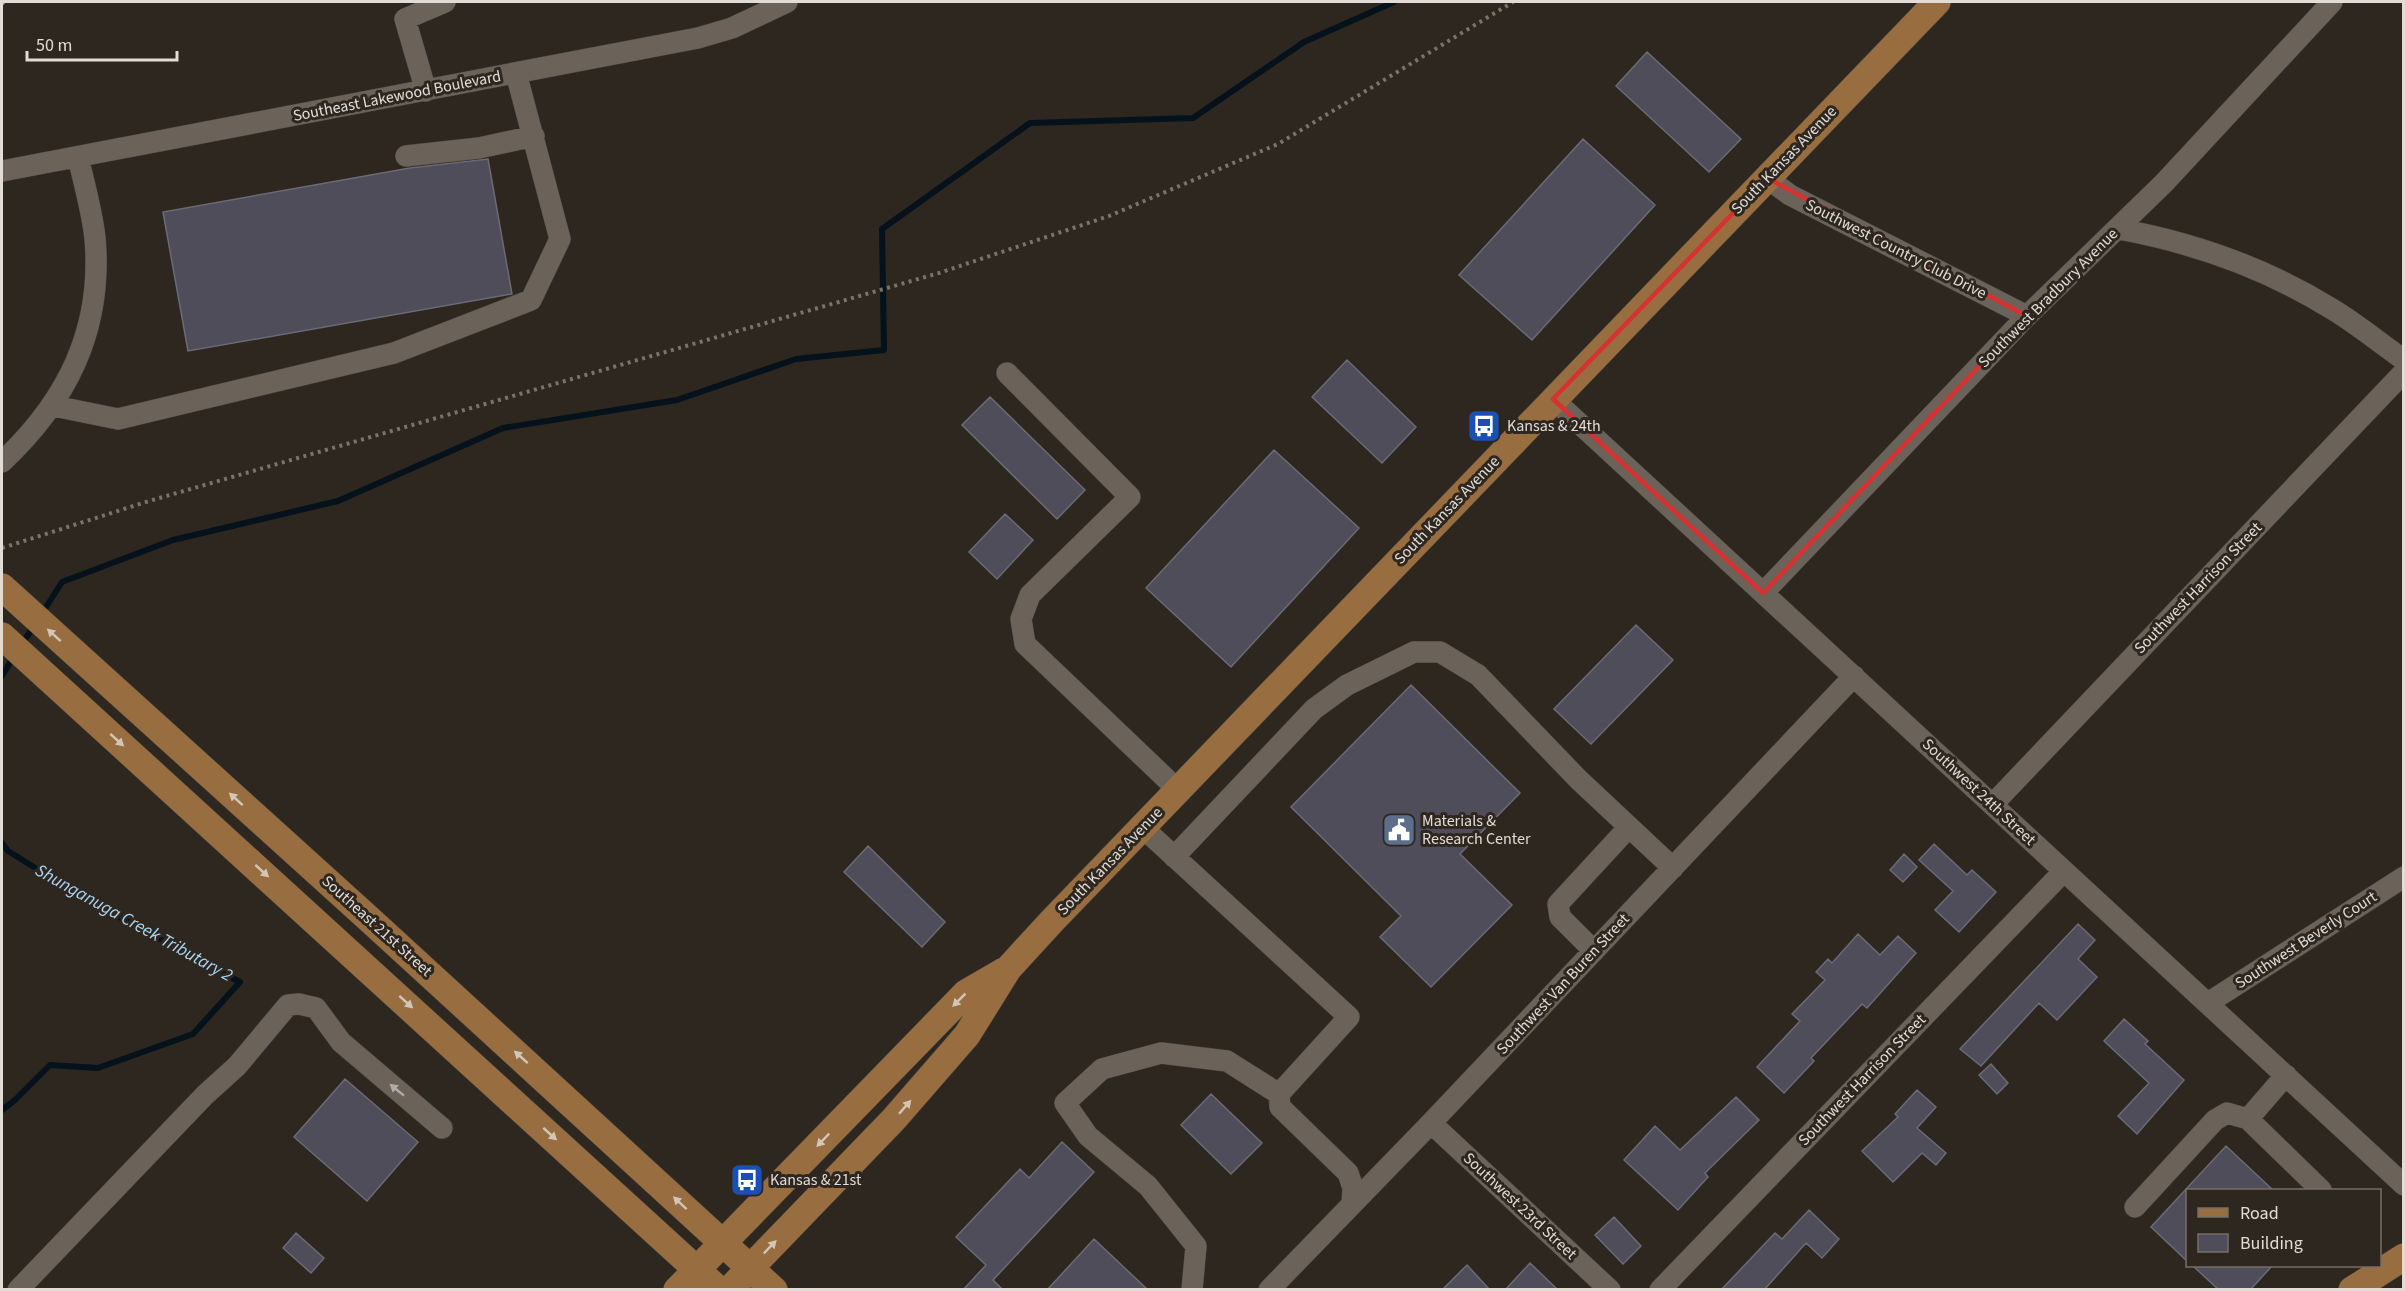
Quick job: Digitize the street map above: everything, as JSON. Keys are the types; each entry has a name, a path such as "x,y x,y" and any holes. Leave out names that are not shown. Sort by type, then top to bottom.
{"main road":[{"name":"South Kansas Avenue","path":"729,1290 894,1119 968,1035 1008,969 1936,2"},
{"name":"Southeast 21st Street","path":"2,587 774,1290"},
{"path":"2,636 719,1290"},
{"name":"South Kansas Avenue","path":"677,1290 966,993 1008,969"},
{"path":"2352,1290 2403,1257"}],"street":[{"path":"426,91 405,19 445,2"},
{"name":"Southeast Lakewood Boulevard","path":"2,171 698,38 732,28 787,2"},
{"name":"Southwest Bradbury Avenue","path":"1763,593 2027,316 2119,229 2332,2"},
{"path":"54,406 118,419 394,353 531,300 560,240 516,73"},
{"path":"406,156 479,148 534,136"},
{"path":"2,462 31,435 54,406 72,373 87,335 94,298 95,237 78,157"},
{"name":"Southwest Country Club Drive","path":"1767,178 1790,195 2027,316"},
{"path":"2119,229 2196,247 2286,282 2334,310 2403,360"},
{"name":"Southwest Harrison Street","path":"1993,804 2403,372"},
{"path":"1007,374 1130,497 1030,595 1021,619 1025,644 1178,790"},
{"name":"Southwest 24th Street","path":"1553,399 2403,1185"},
{"path":"1174,857 1314,709 1347,685 1414,652 1440,652 1478,675 1578,779 1672,868"},
{"name":"Southwest Van Buren Street","path":"1269,1290 1431,1123 1854,676"},
{"path":"1142,827 1349,1017 1279,1094 1280,1107 1348,1173 1353,1188 1352,1204"},
{"path":"1594,951 1560,917 1558,904 1629,827"},
{"name":"Southwest Harrison Street","path":"1660,1290 2064,871"},
{"name":"Southwest Beverly Court","path":"2208,1003 2403,877"},
{"path":"18,1290 205,1095 237,1066 288,1005 299,1004 316,1008 341,1042 442,1128"},
{"path":"1189,1287 1196,1246 1148,1186 1088,1136 1065,1103 1102,1069 1161,1053 1227,1061 1279,1094"},
{"path":"2248,1119 2286,1076"},
{"path":"2135,1207 2215,1120 2227,1113 2248,1119 2319,1189"},
{"name":"Southwest 23rd Street","path":"1431,1123 1610,1290"}],"path":[{"path":"2,548 149,501 870,293 1109,216 1278,144 1513,2"}],"highlighted area":[{"path":"1767,178 2027,316 1763,593 1553,399"}],"building":[{"path":"1647,52 1741,139 1709,172 1616,86"},
{"path":"1583,139 1655,205 1532,340 1459,275"},
{"path":"488,159 512,294 188,351 163,212 410,168"},
{"path":"1347,360 1416,427 1382,463 1312,397"},
{"path":"990,397 1085,490 1057,519 962,425"},
{"path":"1274,450 1359,528 1231,667 1146,588"},
{"path":"1005,514 1033,540 997,579 969,552"},
{"path":"1636,625 1673,660 1591,744 1554,709"},
{"name":"Materials & Research Center","path":"1411,685 1520,793 1460,854 1512,905 1431,987 1380,937 1401,916 1291,807"},
{"path":"1934,844 1967,875 1972,870 1996,892 1959,932 1935,910 1953,891 1919,860"},
{"path":"868,846 945,922 922,947 844,872"},
{"path":"1904,854 1917,867 1903,882 1890,870"},
{"path":"2078,924 2095,940 2078,959 2097,977 2057,1020 2039,1003 1981,1066 1960,1049"},
{"path":"1858,934 1880,955 1898,936 1916,953 1867,1008 1862,1004 1811,1058 1814,1061 1784,1093 1757,1067 1800,1021 1792,1014 1825,980 1816,972 1828,959 1832,963"},
{"path":"2124,1019 2148,1041 2145,1044 2184,1080 2137,1134 2118,1116 2149,1083 2104,1041"},
{"path":"1991,1064 2008,1083 1997,1094 1979,1075"},
{"path":"345,1079 418,1142 367,1201 294,1137"},
{"path":"1917,1090 1936,1107 1917,1128 1946,1153 1936,1165 1922,1153 1893,1182 1862,1151 1898,1117 1895,1114"},
{"path":"1211,1094 1262,1143 1231,1174 1181,1125"},
{"path":"1736,1097 1759,1120 1705,1173 1708,1177 1678,1210 1624,1160 1655,1126 1680,1150"},
{"path":"1062,1142 1094,1172 993,1280 1003,1290 963,1290 986,1265 956,1237 1020,1169 1029,1178"},
{"path":"2226,1146 2272,1189 2186,1189"},
{"path":"2186,1189 2186,1260 2151,1227"},
{"path":"1809,1210 1839,1239 1822,1258 1806,1243 1764,1290 1721,1290 1775,1233 1782,1239"},
{"path":"1614,1217 1641,1246 1623,1264 1595,1235"},
{"path":"296,1233 324,1258 311,1273 283,1248"},
{"path":"1094,1239 1148,1290 1047,1290"},
{"path":"1530,1263 1558,1290 1505,1290"},
{"path":"1467,1265 1490,1290 1442,1290"},
{"path":"2194,1267 2271,1267 2250,1290 2219,1290"}],"waterway":[{"name":"Shunganuga Creek Tributary 2","path":"41,615 62,582 173,540 338,501 503,428 677,400 796,359 884,350 882,229 1030,123 1193,118 1304,42 1394,2"},
{"name":"Shunganuga Creek Tributary 2","path":"21,645 34,626"},
{"name":"Shunganuga Creek Tributary 2","path":"2,676 14,656"},
{"name":"Shunganuga Creek Tributary 2","path":"2,843 8,851 87,900 240,982 193,1034 98,1068 50,1065 2,1110"}],"place":[{"name":"Kansas & 24th","path":"1484,426"},
{"name":"Materials & Research Center","path":"1399,830"},
{"name":"Kansas & 21st","path":"747,1180"}]}
